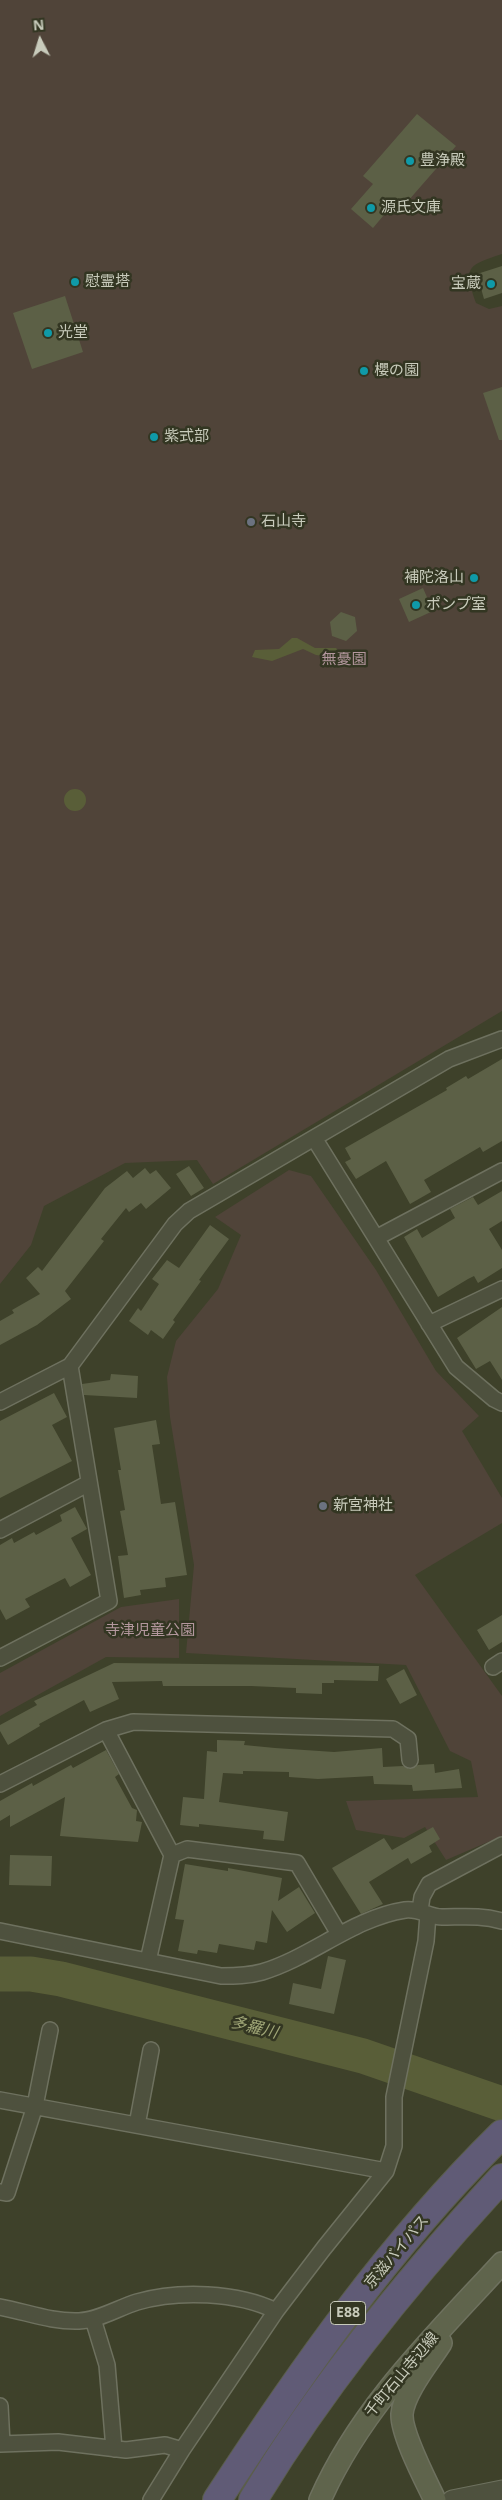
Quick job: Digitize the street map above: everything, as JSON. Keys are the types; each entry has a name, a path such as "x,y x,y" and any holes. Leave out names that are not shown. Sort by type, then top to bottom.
{"highway":[{"name":"京滋バイパス","path":"217,2500 304,2370 373,2280 447,2193 499,2137"},
{"name":"京滋バイパス","path":"255,2496 333,2381 401,2293 502,2178"}],"main road":[{"name":"千町石山寺辺線","path":"320,2500 340,2459 367,2416 396,2377 502,2263"},
{"path":"435,2500 402,2424 402,2413 410,2392 467,2300"}],"street":[{"path":"0,1402 70,1366 175,1224 189,1211 449,1059 502,1039"},
{"path":"314,1138 456,1367 494,1399 502,1403"},
{"path":"376,1238 502,1171"},
{"path":"429,1324 502,1289"},
{"path":"0,1658 109,1600 70,1366"},
{"path":"0,1530 89,1483"},
{"path":"0,1784 106,1730 132,1722 393,1729 408,1739 410,1760"},
{"path":"106,1730 172,1855 148,1961"},
{"path":"151,2500 182,2450 276,2311 386,2171 394,2146 396,2089 426,1941 422,1897 429,1884 502,1845"},
{"path":"172,1855 188,1849 297,1863 339,1934"},
{"path":"0,1931 221,1976 243,1976 263,1972 339,1934 388,1914 406,1910 424,1912 439,1917 480,1916 502,1920"},
{"path":"0,2192 6,2193 35,2106 50,2030"},
{"path":"137,2125 151,2050"},
{"path":"0,2100 386,2171"},
{"path":"0,2307 52,2320 93,2319 159,2297 191,2296 238,2298 276,2311"},
{"path":"93,2319 107,2365 114,2449"},
{"path":"0,2406 1,2444 58,2442 126,2450 165,2445 182,2450"},
{"path":"452,2500 502,2490"}],"green space":[{"name":"石山寺","path":"0,0 502,0 502,254 475,265 469,274 476,303 489,309 502,306 502,1011 213,1184 197,1160 125,1163 44,1206 31,1245 0,1284"},
{"path":"289,1170 311,1176 376,1270 436,1371 479,1416 462,1431 502,1498 502,1523 415,1575 502,1696 502,1836 446,1860 425,1827 404,1838 356,1830 346,1801 478,1797 471,1761 450,1751 406,1665 186,1653 194,1565 170,1417 167,1377 176,1341 218,1289 241,1235 215,1217"},
{"name":"寺津児童公園","path":"179,1599 179,1658 106,1657 0,1716 0,1673 121,1607"}],"shaded area":[{"path":"292,638 297,638 315,648 336,648 342,655 338,658 316,655 303,649 272,661 252,657 255,650 279,649"},
{"path":"75,789 83,792 86,800 83,808 75,811 67,808 64,800 67,792"}],"building":[{"name":"豊浄殿","path":"417,114 456,146 401,209 394,203 373,228 351,209 373,184 363,176"},
{"name":"宝蔵","path":"502,266 502,293 484,299 477,274"},
{"name":"光堂","path":"65,296 83,352 32,369 13,313"},
{"path":"502,387 502,440 499,440 483,393"},
{"name":"ポンプ室","path":"423,588 433,611 409,622 399,599"},
{"path":"341,612 355,617 357,631 346,641 332,636 330,622"},
{"path":"502,1059 502,1141 483,1152 480,1147 424,1180 431,1192 410,1204 386,1161 356,1179 345,1162 351,1159 345,1148 447,1090 446,1088 466,1076 468,1079"},
{"path":"189,1166 204,1188 191,1196 176,1174"},
{"path":"145,1168 150,1174 156,1170 171,1188 146,1209 141,1203 129,1212 126,1208 101,1239 104,1241 65,1291 71,1299 37,1325 0,1345 0,1321 14,1313 12,1310 40,1294 26,1278 38,1267 42,1271 105,1188 127,1171 133,1178"},
{"path":"502,1191 502,1221 489,1229 502,1250 502,1268 478,1283 474,1276 438,1297 404,1237 417,1229 422,1238 455,1218 450,1209 473,1197 478,1205"},
{"path":"210,1225 229,1239 199,1280 201,1281 173,1320 175,1322 163,1339 151,1330 148,1335 129,1321 138,1308 141,1311 159,1284 152,1279 167,1260 179,1268"},
{"path":"502,1307 502,1380 490,1361 476,1369 457,1338"},
{"path":"111,1374 138,1376 137,1398 84,1395 82,1384 110,1380"},
{"path":"54,1393 67,1417 52,1425 72,1461 0,1498 0,1421"},
{"path":"156,1420 160,1444 152,1445 161,1504 175,1502 187,1575 165,1578 166,1587 140,1590 141,1595 124,1598 118,1556 128,1555 120,1511 125,1510 118,1470 121,1470 114,1428"},
{"path":"75,1507 87,1529 71,1538 91,1575 70,1587 65,1578 25,1599 30,1607 6,1620 0,1609 0,1545 12,1538 14,1543 34,1532 36,1535 62,1521 60,1515"},
{"path":"502,1615 502,1642 489,1650 477,1630"},
{"path":"114,1663 379,1666 378,1681 334,1680 334,1683 322,1683 322,1694 296,1693 296,1688 163,1686 162,1681 112,1682 119,1699 90,1712 84,1700 39,1724 40,1726 8,1745 0,1731 0,1725 37,1705 34,1701"},
{"path":"404,1669 417,1695 400,1704 386,1679"},
{"path":"217,1740 245,1741 244,1745 334,1752 382,1748 383,1767 403,1766 410,1769 418,1765 434,1764 435,1773 459,1769 462,1788 413,1791 412,1785 374,1784 373,1776 318,1779 289,1777 289,1772 243,1771 243,1774 223,1773 219,1802 288,1812 284,1841 263,1839 264,1831 199,1824 199,1827 180,1825 183,1797 204,1799 207,1751 217,1752"},
{"path":"106,1750 119,1774 115,1777 132,1808 137,1810 136,1821 142,1822 138,1842 60,1836 65,1797 10,1827 10,1815 0,1821 0,1801 32,1783 33,1786 71,1765 73,1768"},
{"path":"433,1827 440,1839 429,1846 432,1852 411,1864 408,1858 369,1882 383,1904 361,1914 332,1868 384,1838 392,1850"},
{"path":"10,1855 52,1856 51,1886 9,1885"},
{"path":"185,1864 228,1871 228,1868 282,1878 278,1901 299,1887 315,1913 287,1932 272,1910 267,1943 256,1941 254,1950 219,1944 217,1953 198,1950 197,1954 178,1951 184,1920 175,1919"},
{"path":"328,1956 346,1960 334,2014 289,2004 293,1983 321,1989"}],"waterway":[{"name":"多羅川","path":"0,1974 31,1974 61,1979 363,2056 502,2104"}],"place":[{"name":"豊浄殿","path":"410,161"},
{"name":"源氏文庫","path":"371,208"},
{"name":"慰霊塔","path":"75,282"},
{"name":"宝蔵","path":"491,284"},
{"name":"光堂","path":"48,333"},
{"name":"櫻の園","path":"364,371"},
{"name":"紫式部","path":"154,437"},
{"name":"石山寺","path":"251,522"},
{"name":"補陀洛山","path":"474,578"},
{"name":"ポンプ室","path":"416,605"},
{"name":"新宮神社","path":"323,1506"}],"park label":[{"name":"無憂園","path":"344,660"}]}
